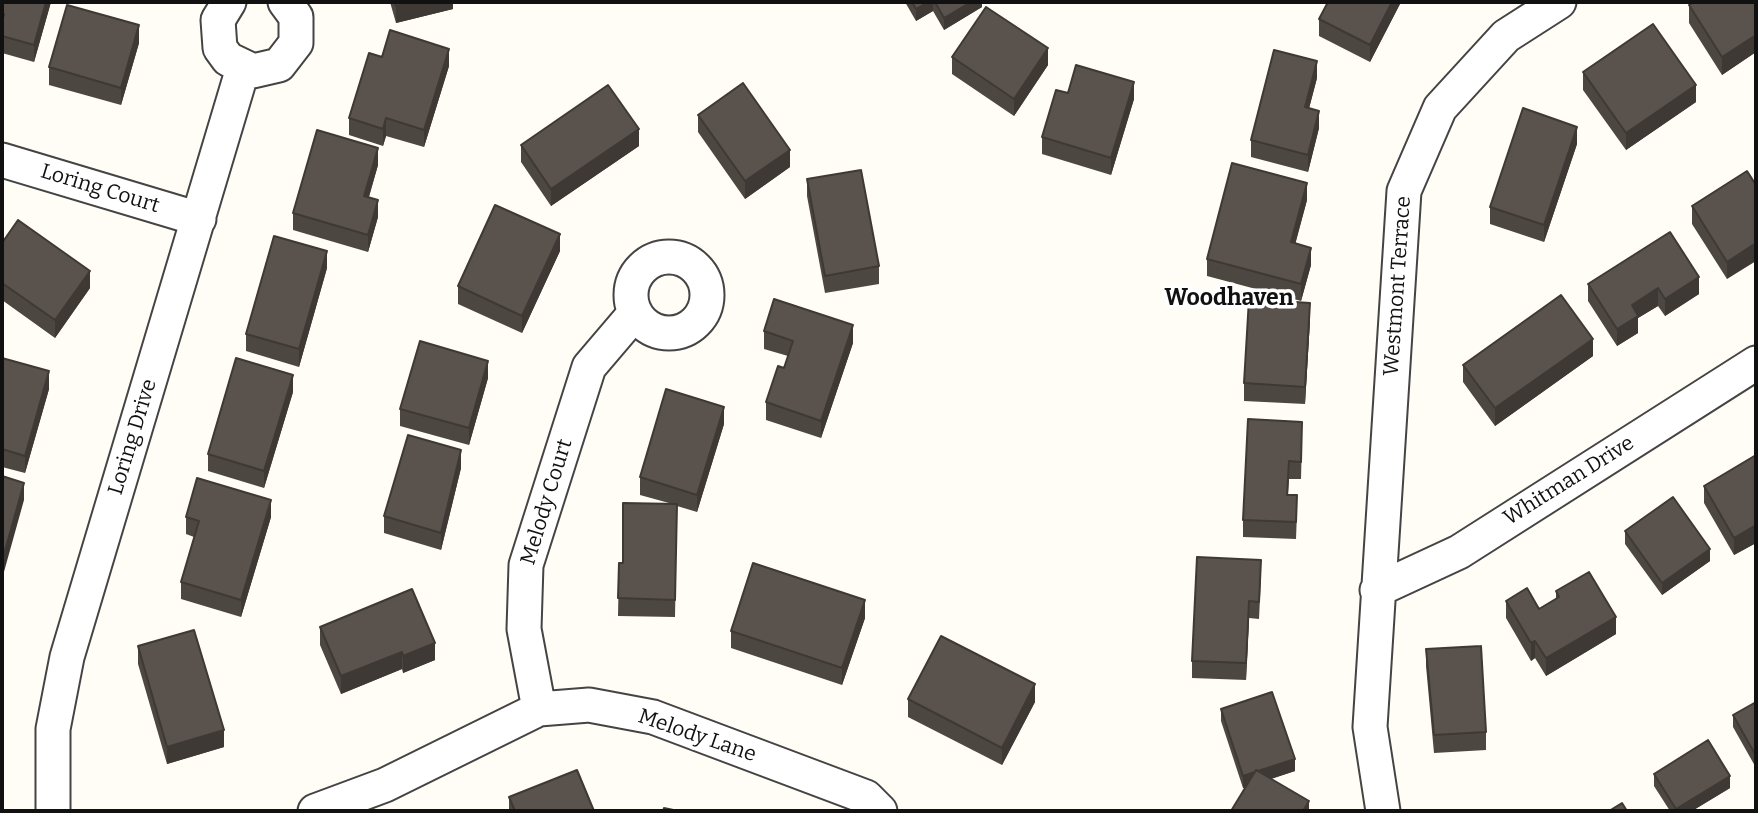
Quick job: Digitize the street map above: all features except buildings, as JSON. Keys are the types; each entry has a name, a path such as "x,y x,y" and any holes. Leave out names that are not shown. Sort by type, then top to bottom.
{"street":[{"path":"229,2 218,20 220,48 228,58 243,68 266,70 279,65 289,55 298,30 296,17 285,2"},
{"name":"Westmont Terrace","path":"1382,811 1370,727 1404,191 1440,108 1506,36 1559,2"},
{"name":"Loring Drive","path":"53,811 53,729 67,657 243,68"},
{"name":"Loring Court","path":"2,160 199,219"},
{"name":"Melody Court","path":"539,709 524,629 526,565 589,367 635,313"},
{"name":"Whitman Drive","path":"1377,590 1459,552 1756,363"},
{"name":"Melody Lane","path":"315,811 385,785 539,709 589,705 653,717 866,797 880,811"}],"district":[{"name":"Woodhaven","path":"1229,299"}]}
